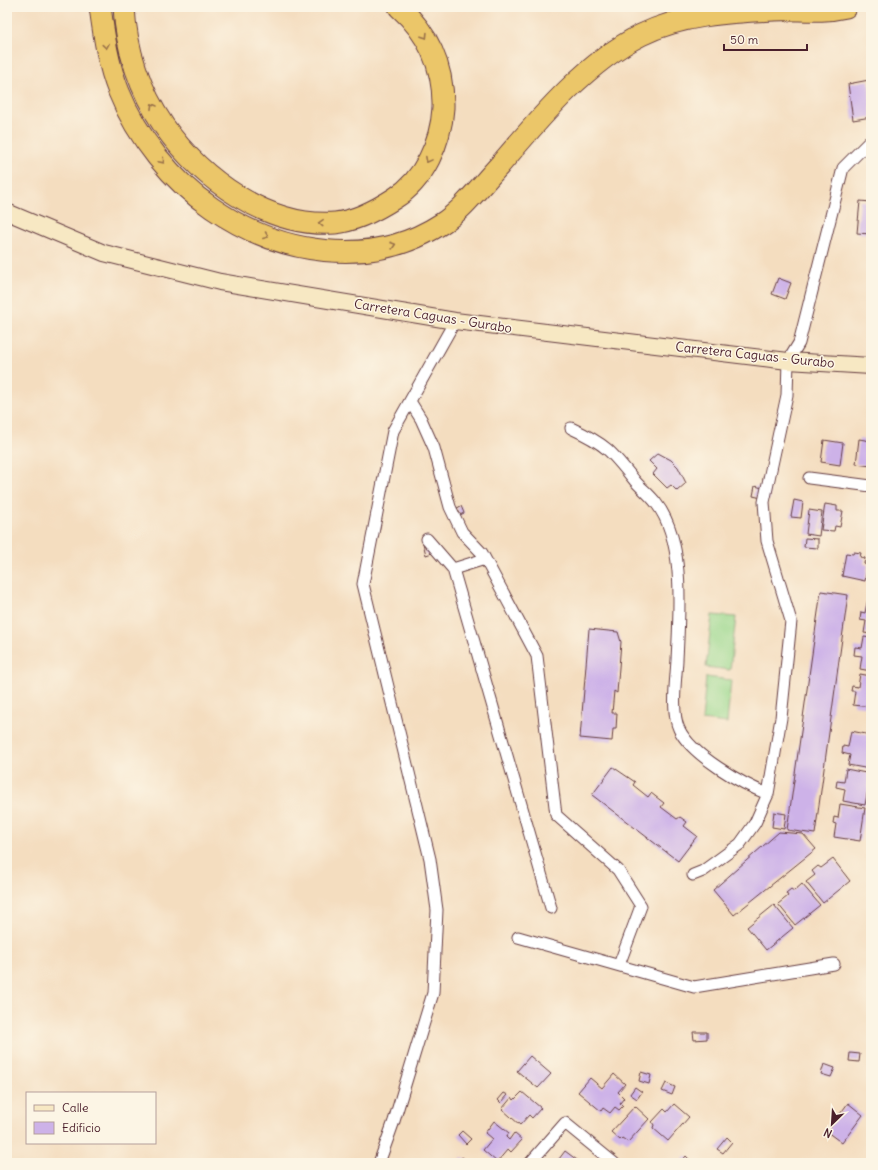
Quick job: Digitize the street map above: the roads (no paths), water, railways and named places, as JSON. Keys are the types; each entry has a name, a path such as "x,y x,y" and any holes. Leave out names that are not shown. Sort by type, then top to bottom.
{"highway":[{"path":"100,7 108,61 119,93 137,126 154,151 176,176 212,209 240,225 267,237 292,245 342,252 385,247 424,234 443,223 477,190 585,73 620,47 642,35 660,27 709,16 775,10 828,11 846,7"},
{"path":"124,7 127,37 149,100 164,125 180,146 200,167 221,184 262,208 290,218 323,223 337,223 355,218 383,206 400,195 414,181 424,166 439,135 443,100 437,64 427,39 399,7"}],"main road":[{"name":"Carretera Caguas - Gurabo","path":"7,212 104,253 220,282 455,321 788,361 871,366"}],"street":[{"path":"693,875 702,871 740,844 755,823 768,794 782,718 791,621 767,541 764,502 787,395 788,361 799,343 843,168 871,140"},
{"path":"378,1163 394,1121 432,993 437,910 430,859 364,584 393,430 411,402 455,321"},
{"path":"411,402 421,419 434,448 450,507 462,532 485,559 537,656 556,815 618,870 641,906 619,965"},
{"path":"571,428 595,439 616,456 642,489 656,503 668,528 677,566 679,599 675,711 679,730 692,746 721,770 745,784 768,794"},
{"path":"809,478 871,486"},
{"path":"427,539 454,569 552,908"},
{"path":"454,569 485,559"},
{"path":"518,937 694,987 834,964"},
{"path":"530,1163 565,1123 614,1163"}]}
